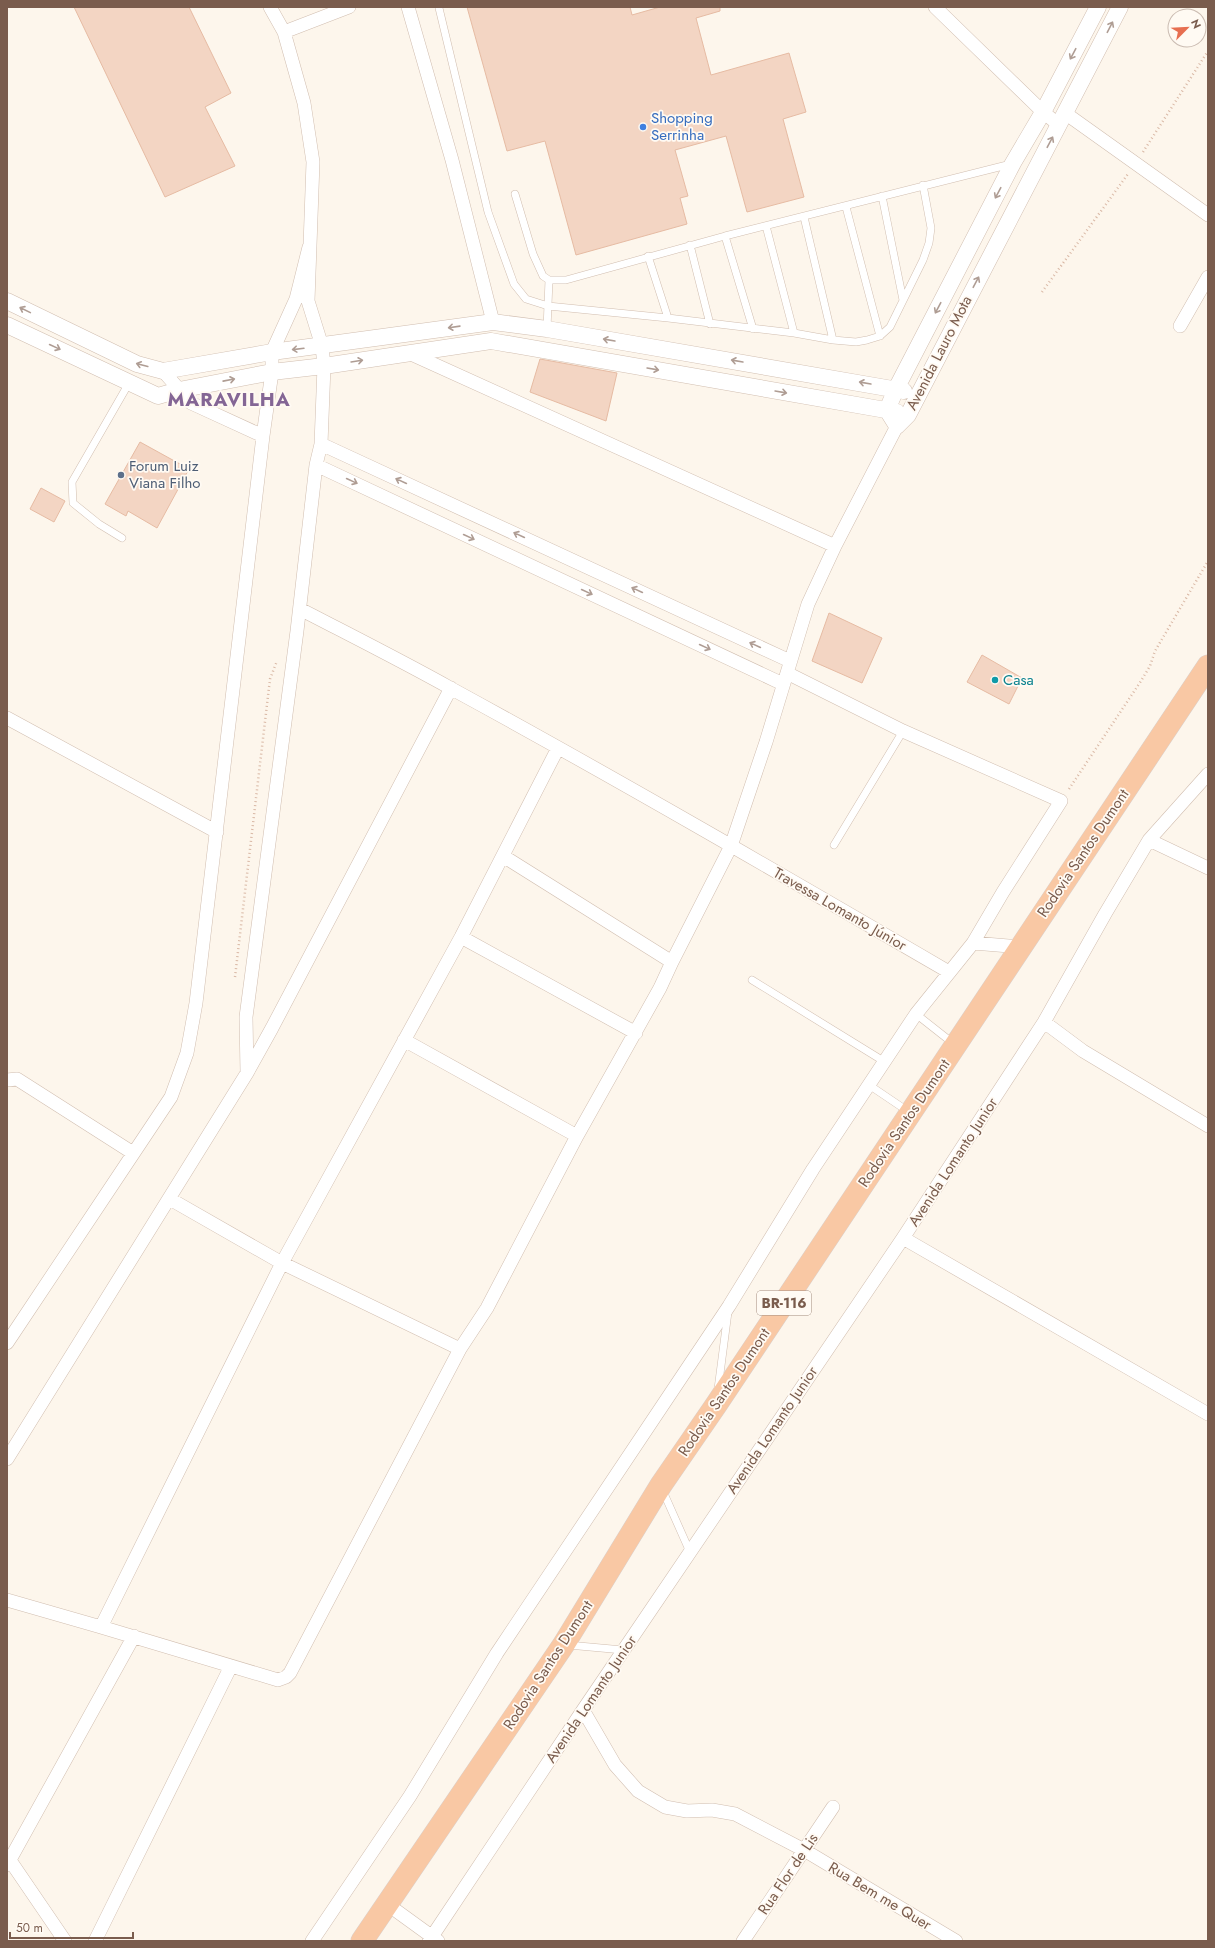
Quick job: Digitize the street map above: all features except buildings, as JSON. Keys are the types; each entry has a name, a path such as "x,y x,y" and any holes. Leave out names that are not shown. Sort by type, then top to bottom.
{"highway":[{"name":"Rodovia Santos Dumont","path":"362,1941 564,1644 661,1485 716,1405 1208,666"}],"street":[{"path":"247,1073 246,1017 300,609 316,465 321,444 324,366 322,346 308,301 313,162 304,103 284,32 270,7"},
{"path":"284,32 349,7"},
{"path":"408,7 452,160 493,322 491,341"},
{"path":"935,7 1043,112 1062,119 1208,215"},
{"name":"Avenida Lauro Mota","path":"887,410 896,388 1016,158 1043,112 1098,7"},
{"name":"Avenida Lauro Mota","path":"902,420 1120,7"},
{"path":"1016,158 1037,166"},
{"path":"7,1342 171,1097 188,1053 196,1003 217,832 263,436 272,372 272,352 296,299 309,248"},
{"path":"1180,326 1208,277"},
{"path":"7,301 137,364 163,371 272,352 493,322 547,329 896,388 916,395"},
{"path":"7,325 158,396 179,390 272,372 324,366 491,341 887,410 902,420 835,546 808,604 731,846 660,988 577,1136 487,1308 460,1349 290,1673 286,1677 278,1680 134,1636 7,1600"},
{"path":"544,350 547,329"},
{"path":"409,353 835,546"},
{"path":"163,371 191,403 263,436"},
{"path":"312,1941 410,1796 497,1653 729,1306 813,1169 916,1014 974,943 1003,892 1061,802 903,732 787,673 321,444"},
{"path":"316,465 787,673"},
{"name":"Travessa Lomanto Júnior","path":"300,609 451,688 731,846 949,972"},
{"path":"7,1459 247,1073 451,688"},
{"path":"7,718 217,832"},
{"path":"101,1627 282,1264 461,937 558,748"},
{"name":"Avenida Lomanto Junior","path":"433,1940 583,1710 903,1238 1044,1022 1104,914 1149,840 1208,774"},
{"path":"1149,840 1208,868"},
{"path":"503,856 672,962"},
{"path":"461,937 636,1033"},
{"path":"974,943 1021,947"},
{"path":"1044,1022 1083,1051 1208,1126"},
{"path":"404,1040 577,1136"},
{"path":"7,1080 18,1078 133,1153"},
{"path":"170,1199 282,1264 460,1349"},
{"path":"903,1238 1208,1414"},
{"path":"65,1941 8,1861 134,1636"},
{"path":"95,1941 231,1666"},
{"name":"Rua Bem me Quer","path":"583,1710 615,1765 638,1791 665,1807 688,1811 712,1810 735,1814 804,1850 956,1941"},
{"name":"Rua Flor de Lis","path":"743,1941 833,1807"},
{"path":"387,1904 433,1940"}],"lane":[{"path":"439,8 488,212 514,284 526,299 548,306 794,333 833,340 856,342 867,340 880,336 890,327 929,243 931,228 923,185"},
{"path":"515,194 533,254 543,276 549,280 566,280 648,256 846,207 1016,158"},
{"path":"882,196 903,300"},
{"path":"846,207 880,336"},
{"path":"804,217 833,340"},
{"path":"766,226 794,333"},
{"path":"725,236 753,329"},
{"path":"690,246 710,324"},
{"path":"648,256 668,318"},
{"path":"547,329 549,280"},
{"path":"122,538 99,524 73,502 72,482 129,383"},
{"path":"834,845 903,732"},
{"path":"752,980 885,1062"},
{"path":"916,1014 956,1045"},
{"path":"869,1086 910,1112"},
{"path":"716,1405 729,1306"},
{"path":"661,1485 690,1552"},
{"path":"564,1644 624,1650"}],"path":[{"path":"1061,802 1141,681 1150,666 1155,651 1208,561"}],"place":[{"name":"Shopping Serrinha","path":"643,127"},
{"name":"Forum Luiz Viana Filho","path":"121,475"},
{"name":"Casa","path":"995,680"}],"district":[{"name":"MARAVILHA","path":"229,399"}]}
